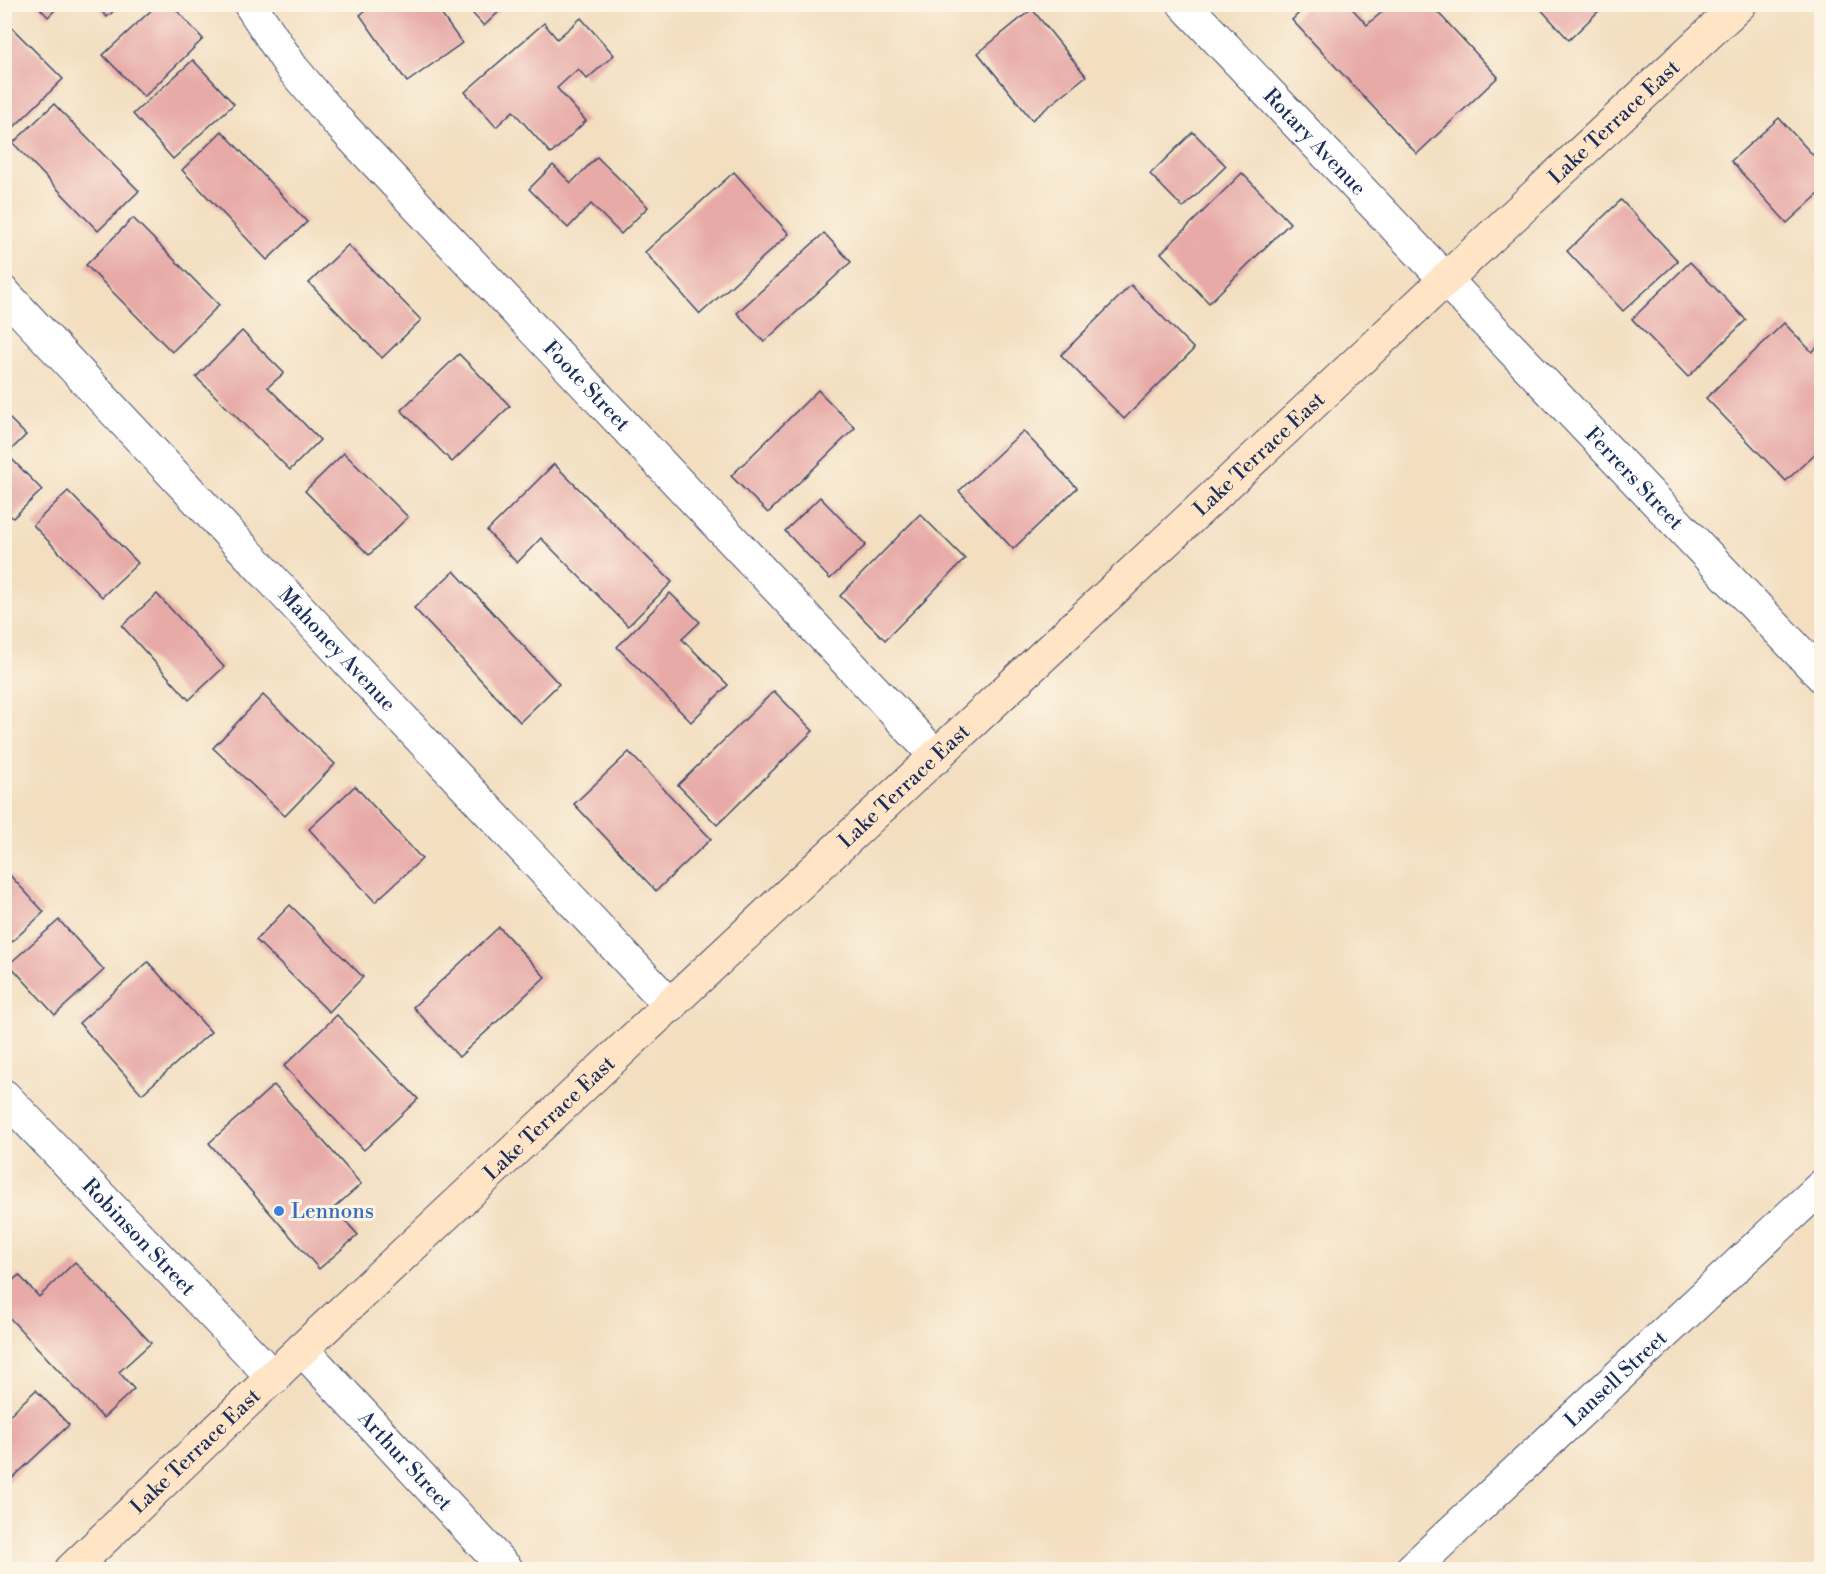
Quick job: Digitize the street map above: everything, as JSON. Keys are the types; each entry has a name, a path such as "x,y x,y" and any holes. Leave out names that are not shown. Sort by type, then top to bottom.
{"street":[{"name":"Foote Street","path":"250,4 292,68 337,121 937,756"},
{"name":"Rotary Avenue","path":"1184,4 1448,280"},
{"name":"Lake Terrace East","path":"71,1569 1740,4"},
{"name":"Ferrers Street","path":"1448,280 1821,676"},
{"name":"Mahoney Avenue","path":"4,293 670,1006"},
{"name":"Robinson Street","path":"4,1096 274,1378"},
{"name":"Lansell Street","path":"1411,1569 1821,1186"},
{"name":"Arthur Street","path":"302,1350 507,1569"}],"building":[{"path":"36,4 61,4 48,17"},
{"path":"158,4 171,4 203,39 144,97 103,55"},
{"path":"374,4 434,4 462,43 407,82 360,15"},
{"path":"464,4 507,4 484,26"},
{"path":"927,4 945,4 935,13"},
{"path":"1308,4 1348,4 1367,25 1390,5 1431,5 1498,77 1417,154 1292,20"},
{"path":"1536,4 1606,4 1569,40"},
{"path":"95,5 120,5 107,17"},
{"path":"1032,9 1086,76 1032,120 978,53"},
{"path":"581,18 614,55 587,79 578,69 557,88 586,121 551,154 513,111 496,127 465,92 544,23 557,39"},
{"path":"4,20 63,79 14,127 4,117"},
{"path":"193,60 234,104 173,159 133,114"},
{"path":"54,104 139,191 98,231 13,143"},
{"path":"1779,118 1822,165 1822,191 1787,223 1731,161"},
{"path":"222,131 307,222 267,260 182,170"},
{"path":"1193,132 1226,166 1183,208 1150,174"},
{"path":"597,157 648,207 621,234 591,204 568,228 529,189 553,165 571,183"},
{"path":"734,172 789,234 700,314 645,252"},
{"path":"1242,173 1290,223 1209,303 1161,253"},
{"path":"1621,200 1678,261 1623,311 1567,251"},
{"path":"133,218 219,305 172,352 86,265"},
{"path":"824,233 851,262 764,342 737,313"},
{"path":"348,245 421,320 382,358 309,283"},
{"path":"1690,262 1746,320 1688,377 1632,319"},
{"path":"1131,285 1194,349 1124,419 1061,355"},
{"path":"1784,323 1812,352 1822,343 1822,447 1786,481 1706,398"},
{"path":"242,331 284,373 268,387 320,440 290,470 196,377"},
{"path":"459,354 510,406 452,462 401,410"},
{"path":"818,390 855,428 768,513 731,476"},
{"path":"4,413 26,435 7,454 42,490 13,518 4,510"},
{"path":"1023,431 1077,488 1013,549 959,491"},
{"path":"344,453 408,517 369,555 305,491"},
{"path":"554,464 672,582 628,626 541,538 517,563 487,531"},
{"path":"68,491 138,563 102,597 33,525"},
{"path":"820,497 866,545 830,579 785,531"},
{"path":"920,514 965,559 885,640 840,596"},
{"path":"454,571 559,684 520,722 414,608"},
{"path":"670,593 700,622 682,639 728,685 691,722 617,647"},
{"path":"157,594 224,667 189,700 122,626"},
{"path":"774,691 813,731 717,825 678,785"},
{"path":"263,695 335,764 285,816 213,748"},
{"path":"629,752 711,839 656,891 574,804"},
{"path":"355,786 422,859 375,902 309,829"},
{"path":"4,869 44,912 4,949"},
{"path":"290,905 363,977 329,1012 256,940"},
{"path":"59,920 104,970 55,1015 9,964"},
{"path":"499,927 545,977 459,1057 413,1007"},
{"path":"148,962 211,1032 142,1094 79,1023"},
{"path":"337,1015 418,1099 364,1150 284,1066"},
{"path":"274,1085 361,1184 334,1208 358,1235 319,1269 209,1143"},
{"path":"75,1262 151,1343 119,1372 134,1389 103,1418 4,1312 4,1288 19,1275 39,1297"},
{"path":"36,1390 69,1425 4,1486 4,1420"}],"place":[{"name":"Lennons","path":"279,1211"}]}
